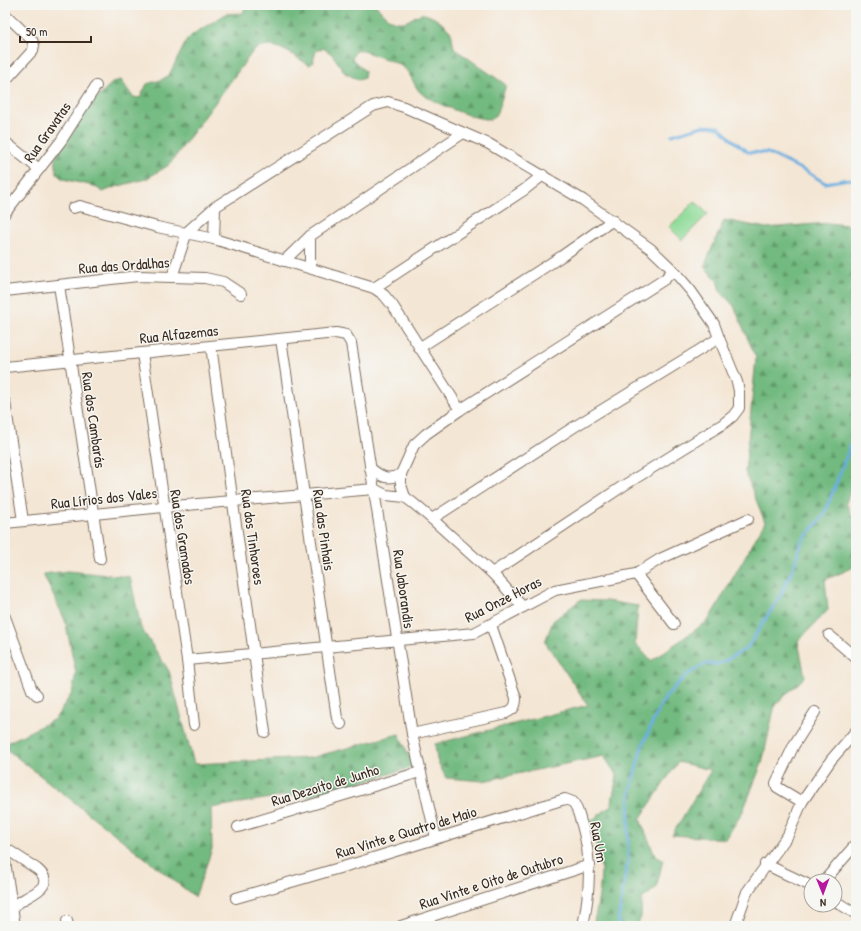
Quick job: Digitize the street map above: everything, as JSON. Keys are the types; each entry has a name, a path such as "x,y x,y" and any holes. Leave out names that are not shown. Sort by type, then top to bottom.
{"street":[{"path":"5,14 32,40 34,45 33,50 5,81"},
{"name":"Rua Gravatas","path":"5,213 61,141 96,86"},
{"path":"172,277 187,232 215,207 373,106 388,102 404,107 489,144 583,200 613,220 651,249 673,270 691,291 714,324 738,382 739,408 733,416 696,442 623,486 492,573"},
{"path":"284,260 310,236 464,133"},
{"path":"5,142 40,168"},
{"path":"374,288 524,190 543,175"},
{"path":"73,208 80,206 157,227 187,232 214,239 374,288 384,295 393,306 460,410"},
{"path":"214,239 215,207"},
{"path":"419,348 562,256 613,220"},
{"path":"310,236 310,268"},
{"path":"405,498 401,485 401,474 414,445 426,434 460,410 664,279 673,270"},
{"name":"Rua das Ordalhas","path":"5,291 138,276 204,278 223,282 241,294"},
{"name":"Rua dos Cambarás","path":"60,285 100,559"},
{"name":"Rua Alfazemas","path":"5,367 336,333 346,335 351,343"},
{"path":"432,519 574,426 720,338"},
{"name":"Rua das Pinhais","path":"281,339 337,718 341,724"},
{"name":"Rua Jaborandis","path":"351,343 412,734 436,838"},
{"name":"Rua dos Tinhoroes","path":"211,346 266,732"},
{"name":"Rua dos Gramados","path":"142,353 187,660 194,725"},
{"path":"5,402 23,521"},
{"path":"370,468 386,478 395,477 401,474"},
{"path":"374,489 386,495 405,498 432,519 492,573 524,607"},
{"name":"Rua Lírios dos Vales","path":"5,523 164,507 374,489"},
{"name":"Rua Onze Horas","path":"187,660 466,635 474,633 555,590 636,574 660,559 748,519"},
{"path":"636,574 674,624"},
{"path":"5,617 32,690 37,695"},
{"path":"412,734 506,713 516,707 516,698 491,625"},
{"path":"829,635 856,658"},
{"path":"802,802 777,787 776,783 794,745 815,712"},
{"path":"735,926 747,892 765,864 788,835 802,802 831,760 856,731"},
{"name":"Rua Dezoito de Junho","path":"238,827 420,772"},
{"name":"Rua Vinte e Quatro de Maio","path":"236,898 360,862 565,799 572,802 578,812"},
{"name":"Rua Um","path":"578,812 590,865 588,894 583,926"},
{"path":"831,873 856,844"},
{"path":"5,848 37,868 41,872 44,880 43,887 37,893 25,898 12,907"},
{"path":"5,862 16,926"},
{"path":"765,864 803,882"},
{"name":"Rua Vinte e Oito de Outubro","path":"401,926 590,865"},
{"path":"843,906 856,914"}],"green space":[{"path":"244,5 376,5 384,15 395,21 404,22 421,14 432,17 443,24 450,31 455,49 506,85 496,116 490,119 484,119 464,114 442,105 419,91 404,68 361,50 355,50 352,59 365,71 364,78 359,80 345,73 332,54 323,48 316,51 313,62 309,65 289,52 267,46 260,47 253,51 169,165 146,179 115,187 103,192 94,186 63,179 57,174 55,158 73,132 85,109 113,82 121,80 133,97 140,98 147,84 161,80 169,75 187,40 193,34 226,14 243,13 245,8"},
{"path":"695,201 708,214 682,240 669,227"},
{"path":"724,220 766,228 828,223 856,226 856,474 846,503 856,523 856,563 852,568 825,580 828,610 798,641 805,677 775,705 762,763 743,811 726,839 672,835 711,770 678,762 640,819 655,856 663,860 656,888 642,899 641,917 637,926 593,926 600,891 601,870 591,821 611,806 617,776 604,756 483,781 446,778 437,760 435,744 588,705 545,642 553,621 580,600 606,601 638,606 635,643 651,661 708,621 765,522 745,472 756,358 734,306 720,291 717,280 704,267"},
{"path":"68,571 130,577 141,628 169,671 194,764 310,758 399,734 414,767 308,797 282,796 211,808 212,849 195,897 5,748 5,744 55,719 72,693 76,673 65,620 43,574"}],"waterway":[{"path":"672,135 703,126 719,127 731,139 748,152 768,153 807,172 825,183 849,179 856,181"},
{"path":"619,926 618,920 628,860 630,793 641,749 659,708 667,695 685,676 705,664 718,664 725,661 747,648 780,596 794,566 802,541 824,515 856,431"}]}
